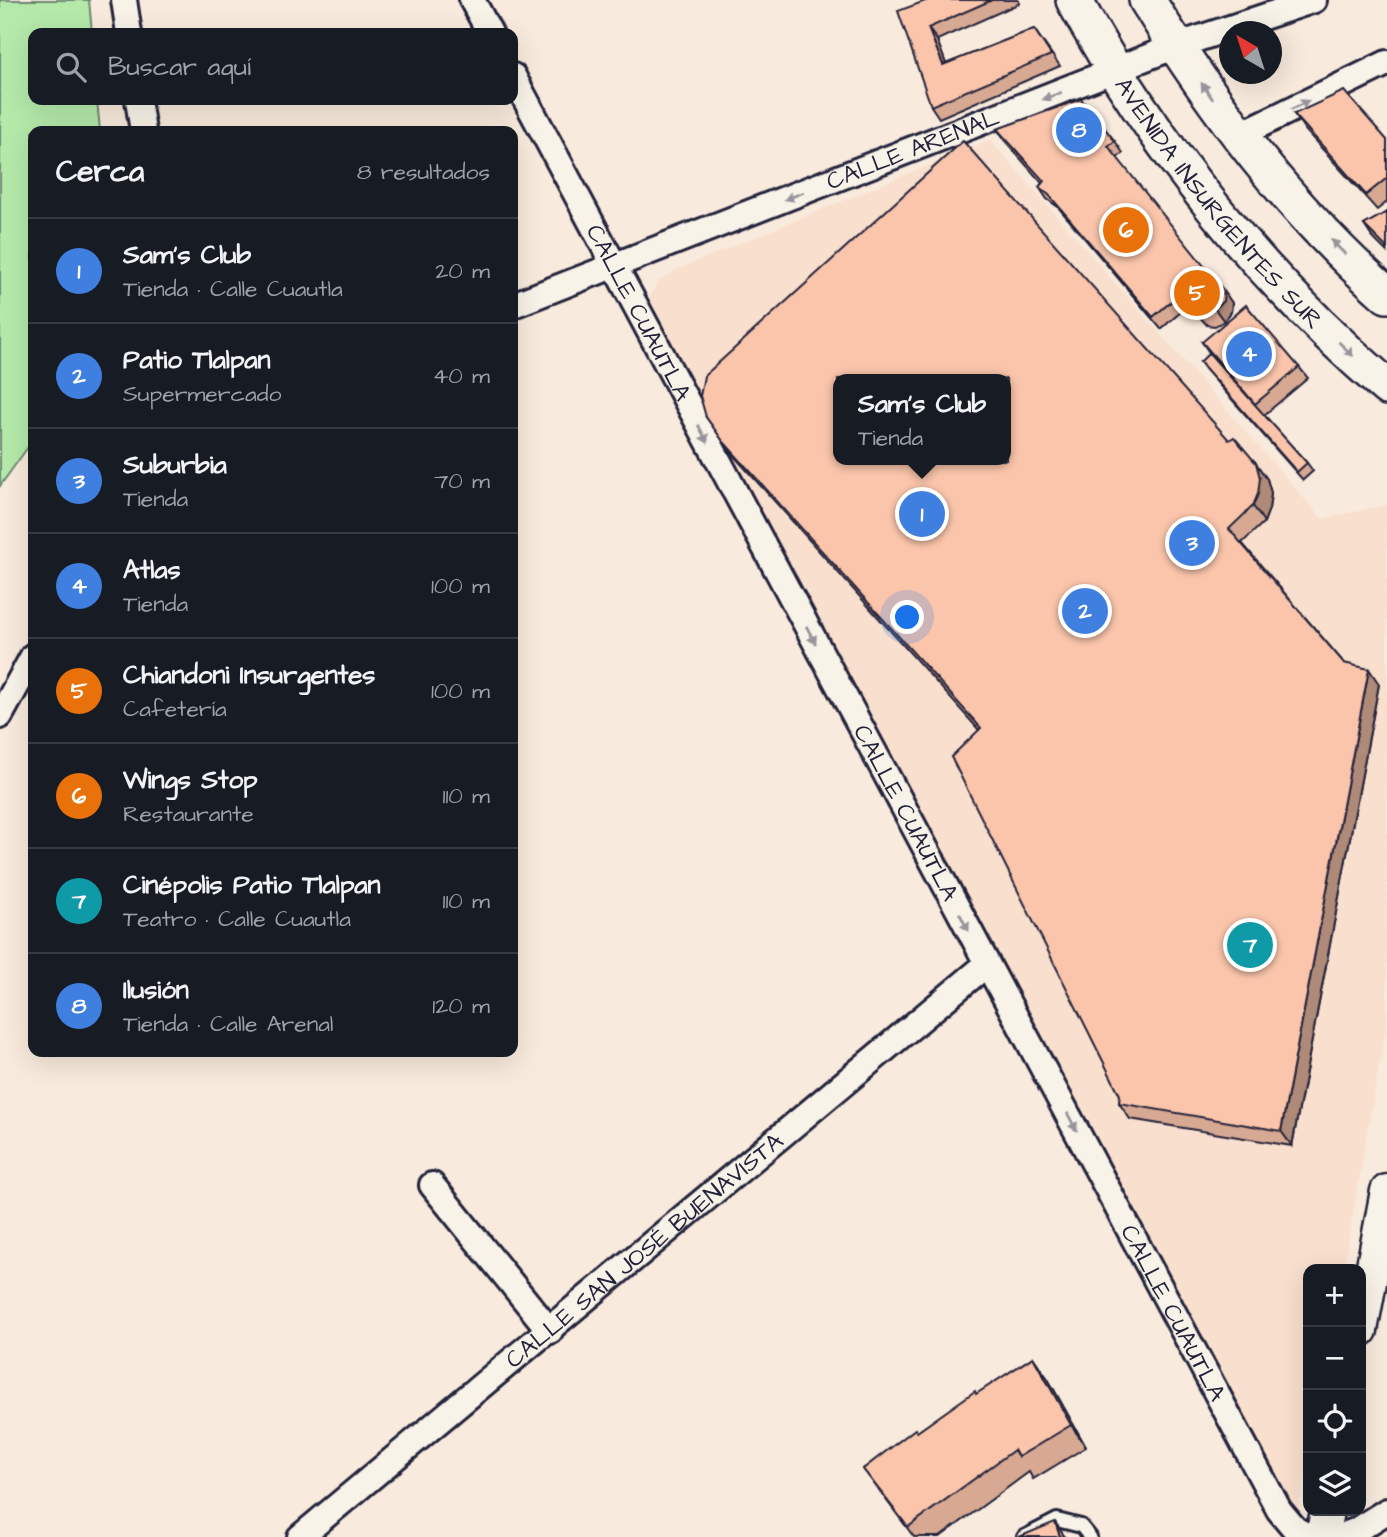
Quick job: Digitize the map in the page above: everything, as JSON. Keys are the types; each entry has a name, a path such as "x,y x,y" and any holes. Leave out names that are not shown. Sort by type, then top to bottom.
{"main road":[{"name":"AVENIDA INSURGENTES SUR","path":"1074,0 1115,71 1170,151 1227,223 1319,323 1387,387"},
{"path":"1147,0 1239,135 1339,249 1387,295"}],"street":[{"path":"124,0 128,28"},
{"path":"472,0 487,28"},
{"name":"CALLE ARENAL","path":"518,303 1176,46 1314,0"},
{"path":"1239,135 1387,63"},
{"name":"CALLE CUAUTLA","path":"518,86 1279,1510 1295,1529 1310,1537"},
{"path":"139,105 142,126"},
{"path":"0,716 28,665"},
{"name":"CALLE SAN JOSÉ BUENAVISTA","path":"300,1537 987,964"},
{"path":"432,1185 550,1331"},
{"path":"1362,1327 1387,1191"},
{"path":"1338,1537 1354,1531 1387,1511"},
{"path":"1322,1537 1326,1516"}],"lane":[{"path":"1024,1537 1057,1520 1081,1526 1090,1537"}],"shaded area":[{"path":"990,140 1322,519 1387,505 1387,1021 1344,1264 1303,1264 1303,1486 1297,1513 1288,1514 652,318 648,300 658,282 676,270"}],"green space":[{"path":"0,0 89,0 92,28 28,28 28,105 97,105 100,126 28,126 28,447 0,486"}],"building":[{"path":"928,0 992,0 928,28 943,65 1034,29 1051,55 931,106 898,11"},
{"path":"1344,91 1387,140 1387,178 1366,195 1294,114"},
{"path":"1081,99 1115,141 1108,146 1224,291 1223,301 1215,309 1206,314 1198,313 1181,293 1153,317 1049,195 1039,187 1044,181 997,129"},
{"path":"963,141 1229,440 1234,437 1256,463 1260,478 1258,494 1253,506 1229,529 1344,663 1369,669 1281,1131 1119,1103 1120,1095 951,757 981,728 723,441 706,417 700,396 704,376"},
{"path":"1387,212 1387,248 1364,225"},
{"path":"1246,305 1299,367 1255,404 1202,342"},
{"path":"1209,353 1307,463 1297,472 1200,362"},
{"path":"1033,1357 1071,1425 1018,1457 1014,1450 908,1527 863,1469 915,1429 917,1432 975,1391 976,1394"},
{"path":"1055,1522 1060,1537 1019,1537"}],"place":[{"name":"Ilusión","path":"1079,130"},
{"name":"Wings Stop","path":"1126,230"},
{"name":"Chiandoni Insurgentes","path":"1197,293"},
{"name":"Atlas","path":"1249,354"},
{"name":"Sam's Club","path":"922,514"},
{"name":"Suburbia","path":"1192,543"},
{"name":"Patio Tlalpan","path":"1085,611"},
{"name":"Cinépolis Patio Tlalpan","path":"1250,945"}]}
